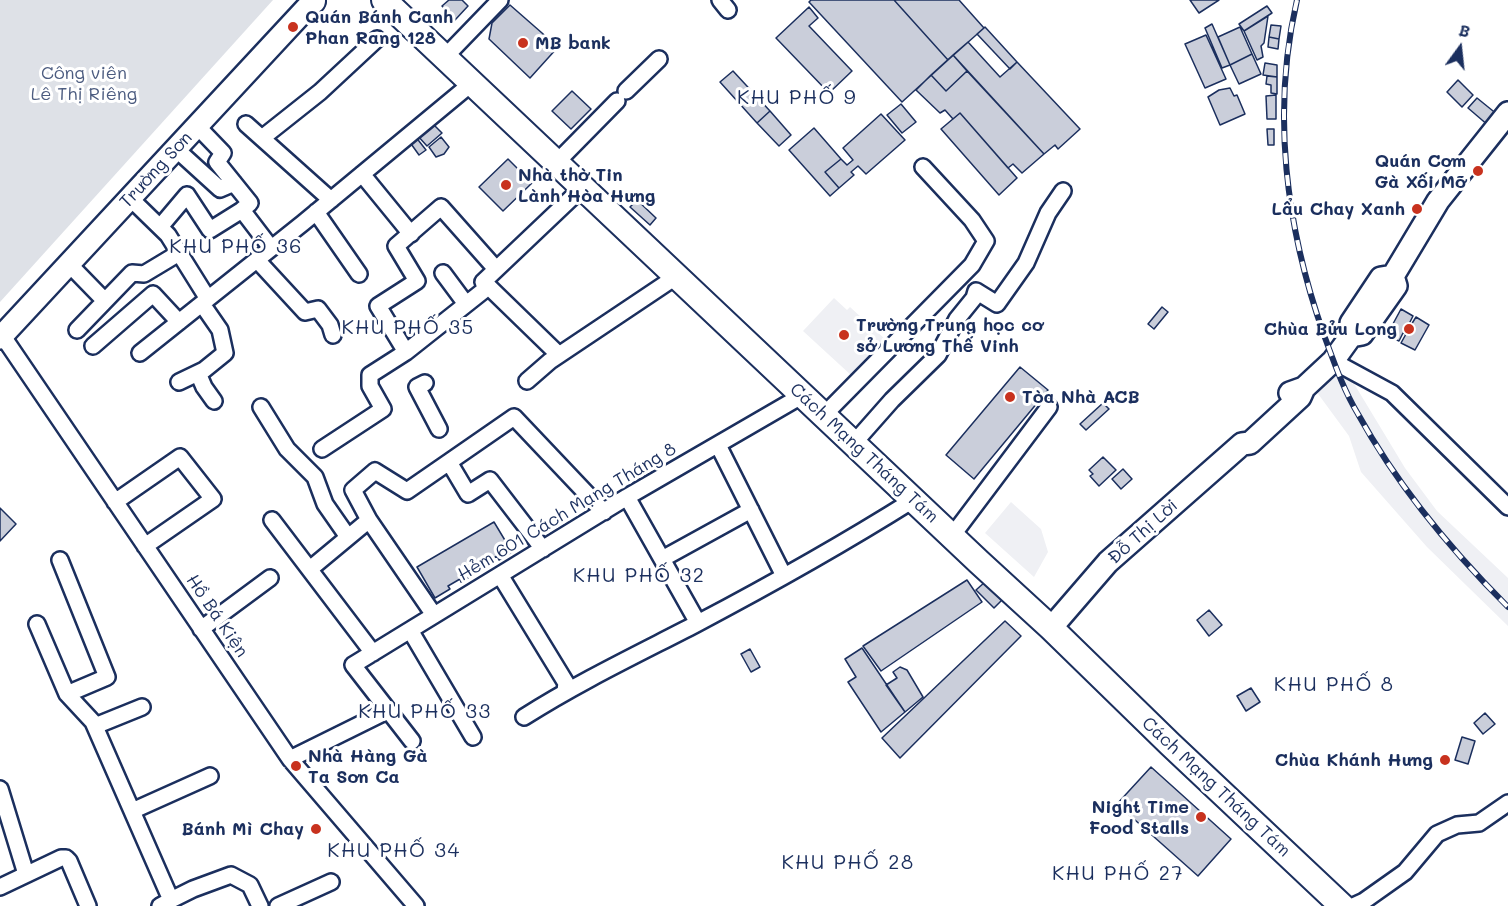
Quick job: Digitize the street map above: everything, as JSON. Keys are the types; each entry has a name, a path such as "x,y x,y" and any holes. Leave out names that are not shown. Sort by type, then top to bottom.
{"main road":[{"name":"Cách Mạng Tháng Tám","path":"384,0 1051,628 1342,906"}],"street":[{"name":"Trường Sơn","path":"1,337 313,0"},
{"path":"445,57 500,0"},
{"path":"262,138 320,92 377,39"},
{"path":"556,163 659,59"},
{"path":"140,353 331,200 472,83"},
{"name":"Đỗ Thị Lời","path":"1051,628 1108,562 1242,444 1244,436 1292,391 1304,388 1339,347 1351,323 1381,278 1393,276 1438,201 1508,113"},
{"path":"246,124 331,200"},
{"path":"160,227 187,195 210,230 250,203 218,162 223,153 197,126"},
{"path":"176,149 220,189 234,183"},
{"path":"824,415 972,265 986,241 972,220 923,167"},
{"path":"362,174 411,234"},
{"path":"559,355 483,282 582,188"},
{"path":"854,443 891,400 939,355 957,319 974,298 976,291 995,304 999,301 1026,262 1048,213 1063,191"},
{"path":"130,198 168,235 220,330 225,353 198,373 179,382"},
{"path":"406,352 378,306 417,281 396,246 441,207 496,269"},
{"path":"242,210 271,248"},
{"path":"316,212 359,274"},
{"path":"77,330 132,273 144,274 179,252"},
{"path":"257,260 305,312 318,309 330,325 333,335"},
{"path":"69,264 105,301"},
{"path":"443,273 466,304"},
{"path":"527,381 559,355 677,276"},
{"path":"322,449 383,410 370,386 369,375 406,352 488,286"},
{"path":"93,346 153,294 179,322"},
{"name":"Hồ Bá Kiện","path":"1,337 290,759 416,906"},
{"path":"1339,347 1392,393 1507,502"},
{"path":"198,373 214,401"},
{"path":"425,383 417,387 439,429"},
{"name":"Hẻm 601 Cách Mạng Tháng 8","path":"387,711 353,665 627,497 803,395"},
{"path":"261,407 287,449 315,477 325,504 348,537"},
{"path":"952,536 1049,407"},
{"path":"434,615 369,520 352,490 375,471 406,491 514,417 604,512"},
{"path":"718,445 784,576"},
{"path":"116,502 180,457 213,499 145,546"},
{"path":"449,462 468,494 490,480 543,549"},
{"path":"627,497 698,623"},
{"path":"524,717 565,691 784,576 913,500"},
{"path":"662,559 751,510"},
{"path":"272,520 374,653"},
{"path":"310,569 369,520"},
{"path":"60,560 107,678 67,694"},
{"path":"500,575 566,683 565,691"},
{"path":"201,629 270,578"},
{"path":"37,624 67,694 95,726 132,811 166,903 193,889 231,875 250,885 260,906"},
{"path":"410,630 473,737"},
{"path":"95,726 142,707"},
{"path":"290,759 387,711 412,741"},
{"path":"132,811 210,776"},
{"path":"0,789 26,874"},
{"path":"1353,906 1364,902 1405,872 1437,834 1457,825 1479,823 1508,803"},
{"path":"0,887 61,858 66,858 88,906"},
{"path":"278,906 330,882"}],"shaded area":[{"name":"Trường Trung học cơ sở Lương Thế Vinh","path":"834,298 847,310 850,307 886,340 852,376 803,331"},
{"path":"1347,372 1405,468 1437,511 1508,578 1508,626 1427,547 1361,472 1349,436 1313,387"},
{"path":"1011,502 1041,529 1048,552 1034,577 985,533"}],"green space":[{"name":"Công viên Lê Thị Riêng","path":"0,0 273,0 0,302"}],"building":[{"path":"449,0 462,0 468,6 455,20 442,6"},
{"path":"811,0 894,0 948,60 902,102 809,2"},
{"path":"894,0 959,0 984,28 948,60"},
{"path":"1190,0 1219,0 1199,13"},
{"name":"MB bank","path":"510,5 558,47 530,78 489,39 492,23"},
{"path":"1267,6 1272,13 1244,31 1239,24"},
{"path":"809,7 818,18 809,26 852,71 829,93 776,38"},
{"path":"1268,16 1264,43 1261,46 1263,57 1257,60 1244,31"},
{"path":"1212,24 1230,65 1222,68 1205,28"},
{"path":"1271,25 1281,26 1279,39 1269,37"},
{"path":"985,27 1017,62 1010,69 977,34"},
{"path":"1240,27 1252,54 1230,65 1218,37"},
{"path":"1206,35 1226,79 1205,88 1185,44"},
{"path":"1269,37 1279,39 1278,49 1268,47"},
{"path":"968,42 1000,77 1017,62 1080,129 1058,149 1055,145 1044,154 953,55"},
{"path":"1252,54 1261,74 1239,84 1230,65"},
{"path":"953,55 967,71 946,91 931,75"},
{"path":"1265,63 1277,65 1277,77 1263,75"},
{"path":"733,71 770,111 757,123 720,82"},
{"path":"967,71 1044,154 1022,173 1013,164 1008,168 960,113 953,119 945,110 940,113 916,90 931,75 946,91"},
{"path":"1267,76 1277,77 1277,94 1271,93 1271,85 1266,84"},
{"path":"1458,80 1473,95 1462,107 1447,92"},
{"path":"1230,88 1234,96 1237,95 1245,114 1220,125 1208,97 1219,90"},
{"path":"572,91 591,109 571,129 552,111"},
{"path":"1276,95 1276,119 1267,119 1266,96"},
{"path":"1477,98 1498,115 1489,126 1468,108"},
{"path":"901,104 916,122 902,133 887,115"},
{"path":"770,111 791,135 779,146 757,123"},
{"path":"960,113 1017,178 999,195 941,129"},
{"path":"881,114 905,140 866,174 858,166 851,172 854,175 839,188 825,172 841,159 847,165 853,160 843,148"},
{"path":"432,123 442,133 427,146 417,135"},
{"path":"814,128 841,159 825,172 839,188 830,196 789,150"},
{"path":"1267,129 1274,129 1274,145 1268,145"},
{"path":"415,136 426,150 419,155 409,141"},
{"path":"441,137 449,147 444,154 436,157 429,147"},
{"name":"Nhà thờ Tin Lành Hòa Hưng","path":"508,159 532,183 503,211 479,187"},
{"path":"637,200 656,218 650,225 630,207"},
{"path":"1162,307 1168,312 1154,329 1148,324"},
{"name":"Chùa Bửu Long","path":"1401,309 1413,316 1409,324 1411,325 1416,317 1429,325 1415,350 1401,343 1406,334 1403,333 1399,341 1387,335"},
{"path":"1020,367 1048,390 974,479 946,455"},
{"path":"1103,403 1109,409 1086,430 1080,424"},
{"path":"1103,457 1116,470 1099,486 1090,476 1093,474 1089,470"},
{"path":"1123,469 1132,479 1121,489 1112,479"},
{"path":"0,508 16,524 0,541"},
{"path":"494,522 512,552 499,560 497,556 486,563 488,566 461,582 460,579 448,586 450,589 435,598 417,567"},
{"path":"967,580 982,602 881,671 863,646"},
{"path":"985,582 1003,599 994,608 976,590"},
{"path":"1209,610 1222,625 1209,636 1197,620"},
{"path":"1005,621 1021,636 900,758 882,738"},
{"path":"862,648 905,712 881,732 848,682 856,677 845,659"},
{"path":"750,649 760,667 751,672 741,654"},
{"path":"900,667 907,670 923,697 905,712 886,685 897,678 893,672"},
{"path":"1251,688 1260,702 1246,711 1237,696"},
{"path":"1485,713 1495,724 1483,734 1474,723"},
{"path":"1462,737 1475,741 1468,764 1455,760"},
{"path":"1151,767 1231,839 1198,876 1117,804"}],"railway":[{"path":"1297,0 1289,42 1285,85 1286,169 1300,253 1324,335 1353,405 1390,466 1446,540 1508,607"}],"place":[{"name":"Quán Bánh Canh Phan Rang 128","path":"293,27"},
{"name":"MB bank","path":"523,43"},
{"name":"Quán Cơm Gà Xối Mỡ","path":"1478,171"},
{"name":"Nhà thờ Tin Lành Hòa Hưng","path":"506,185"},
{"name":"Lẩu Chay Xanh","path":"1417,209"},
{"name":"Chùa Bửu Long","path":"1409,329"},
{"name":"Trường Trung học cơ sở Lương Thế Vinh","path":"844,335"},
{"name":"Tòa Nhà ACB","path":"1010,397"},
{"name":"Chùa Khánh Hưng","path":"1445,760"},
{"name":"Nhà Hàng Gà Ta Sơn Ca","path":"296,766"},
{"name":"Night Time Food Stalls","path":"1201,817"},
{"name":"Bánh Mì Chay","path":"316,829"}],"district":[{"name":"KHU PHỐ 9","path":"797,98"},
{"name":"KHU PHỐ 36","path":"236,247"},
{"name":"KHU PHỐ 35","path":"408,328"},
{"name":"KHU PHỐ 32","path":"639,576"},
{"name":"KHU PHỐ 8","path":"1334,685"},
{"name":"KHU PHỐ 33","path":"425,712"},
{"name":"KHU PHỐ 34","path":"394,851"},
{"name":"KHU PHỐ 28","path":"848,863"},
{"name":"KHU PHỐ 27","path":"1118,874"}]}
